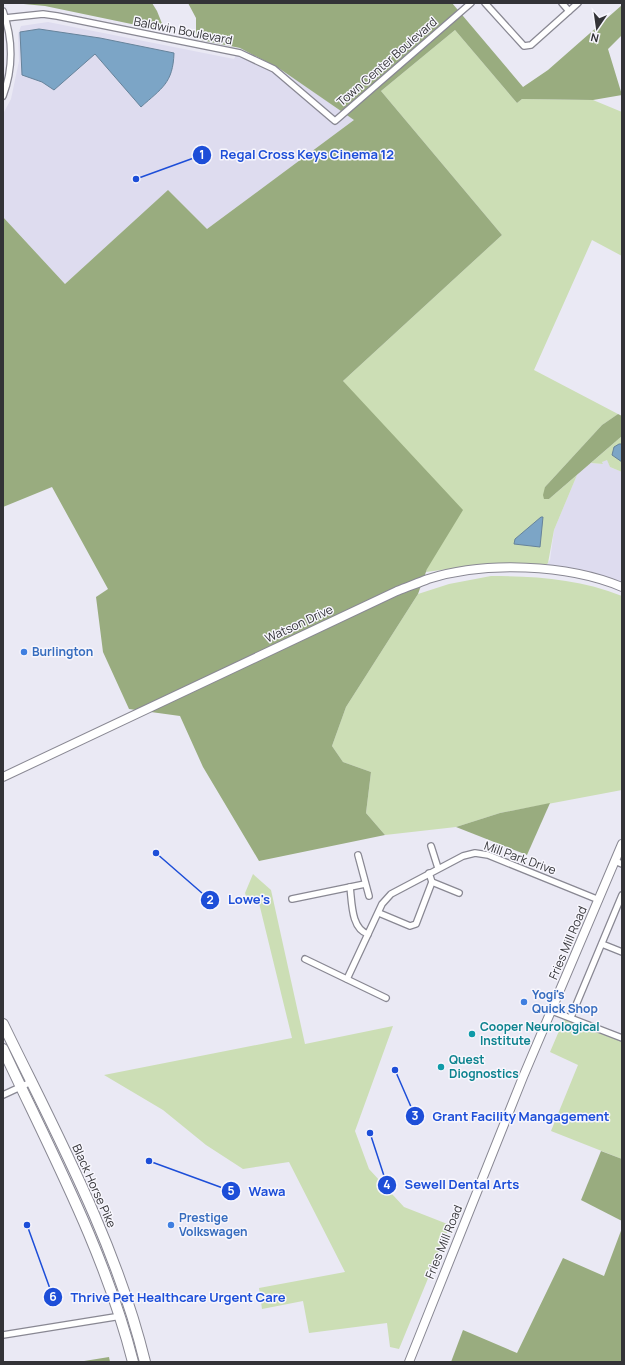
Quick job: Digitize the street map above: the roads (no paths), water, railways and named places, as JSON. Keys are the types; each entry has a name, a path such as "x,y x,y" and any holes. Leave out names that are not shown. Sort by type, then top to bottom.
{"highway":[{"name":"Black Horse Pike","path":"4,1025 91,1207 122,1282 145,1362"},
{"name":"Black Horse Pike","path":"3,1049 90,1234 121,1316 133,1362"}],"street":[{"name":"Town Center Boulevard","path":"335,121 472,3"},
{"path":"485,3 524,46 531,44 578,3"},
{"path":"562,3 569,11"},
{"path":"3,11 10,39 7,84 3,96"},
{"name":"Baldwin Boulevard","path":"5,18 43,14 57,16 240,53 274,69 335,121"},
{"name":"Watson Drive","path":"3,777 390,595 429,579 488,569 531,568 580,574 622,587"},
{"name":"Fries Mill Road","path":"409,1362 552,1011 599,900 619,862 622,844"},
{"path":"431,846 438,868"},
{"name":"Mill Park Drive","path":"346,979 382,904 395,890 463,856 474,853 488,855 599,900"},
{"path":"358,855 368,896"},
{"path":"379,913 410,926 416,924 432,882 429,873"},
{"path":"432,882 459,893"},
{"path":"292,899 365,884"},
{"path":"350,887 356,925 361,932 368,934"},
{"path":"571,1017 622,895"},
{"path":"602,944 622,952"},
{"path":"305,959 386,998"},
{"path":"552,1011 571,1017 622,1038"},
{"path":"3,1095 32,1082"},
{"path":"3,1335 121,1316"}],"water":[{"path":"39,29 100,38 174,53 169,78 155,95 141,107 95,54 54,90 42,82 22,75 20,32"},
{"path":"622,444 622,462 612,455 614,447"},
{"path":"541,517 543,517 540,547 514,544 515,539"}],"place":[{"name":"Regal Cross Keys Cinema 12","path":"136,179"},
{"name":"Burlington","path":"24,652"},
{"name":"Lowe's","path":"156,853"},
{"name":"Yogi's Quick Shop","path":"524,1002"},
{"name":"Cooper Neurological Institute","path":"472,1034"},
{"name":"Quest Diognostics","path":"441,1067"},
{"name":"Grant Facility Mangagement","path":"395,1070"},
{"name":"Sewell Dental Arts","path":"370,1133"},
{"name":"Wawa","path":"149,1161"},
{"name":"Thrive Pet Healthcare Urgent Care","path":"27,1225"},
{"name":"Prestige Volkswagen","path":"171,1225"}]}
